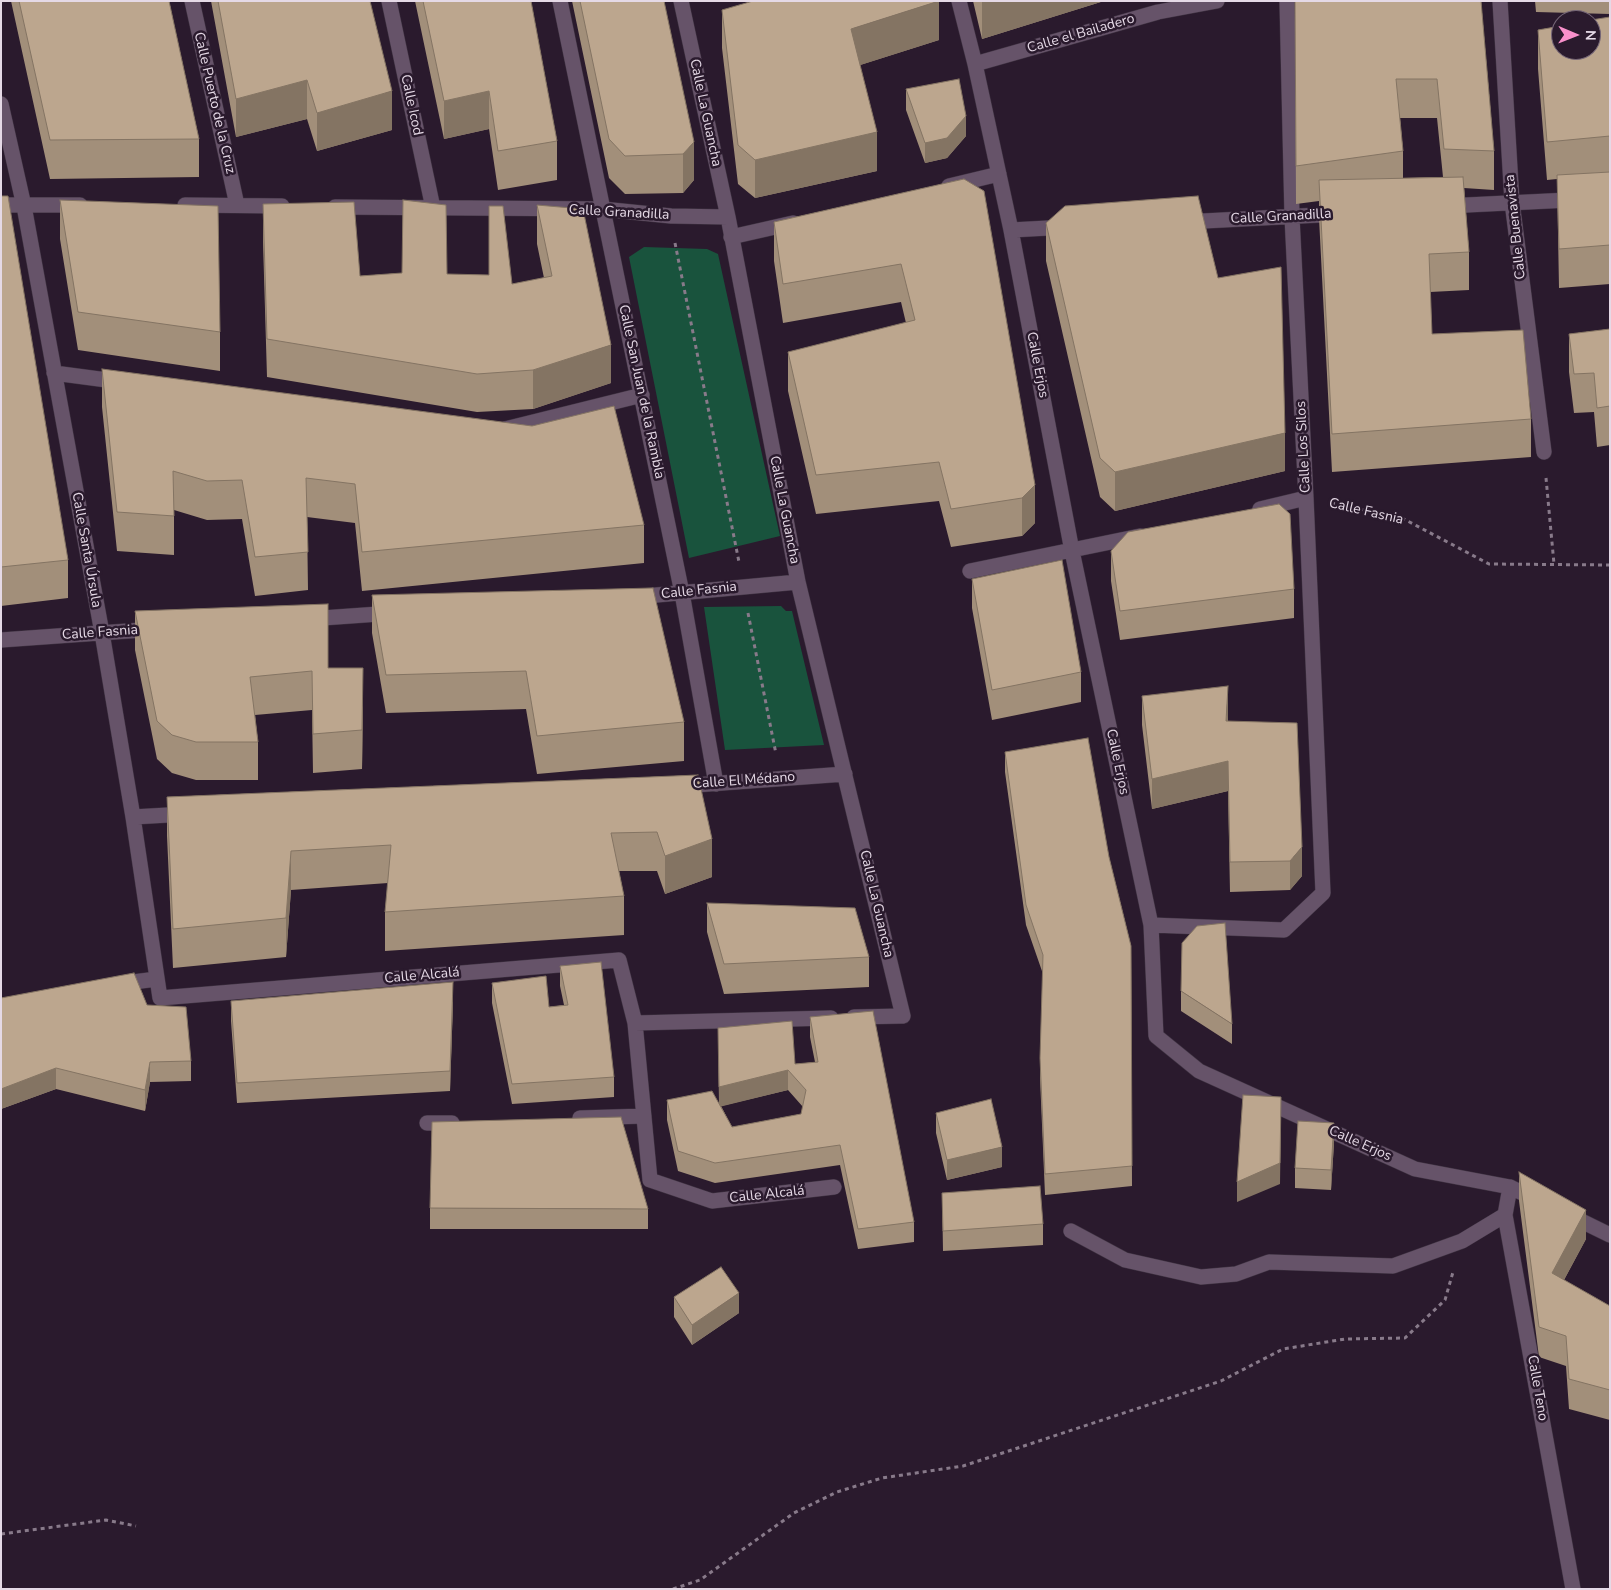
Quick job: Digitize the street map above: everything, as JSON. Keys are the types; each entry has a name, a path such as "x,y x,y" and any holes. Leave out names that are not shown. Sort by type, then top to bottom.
{"street":[{"name":"Calle Puerto de la Cruz","path":"192,1 237,205"},
{"name":"Calle Icod","path":"389,1 433,208"},
{"name":"Calle San Juan de la Rambla","path":"560,1 682,593 716,784"},
{"name":"Calle La Guancha","path":"635,1024 903,1016 798,582 728,217 681,1"},
{"name":"Calle Erjos","path":"959,1 975,64 1011,230 1072,551 1151,925 1156,1036 1199,1071 1415,1168 1510,1187 1610,1235"},
{"name":"Calle el Bailadero","path":"975,64 1157,7 1217,1"},
{"name":"Calle Los Silos","path":"1151,925 1284,930 1323,893 1292,217 1287,1"},
{"name":"Calle Buenavista","path":"1500,1 1512,202 1544,452"},
{"name":"Calle Santa Úrsula","path":"1,104 24,206 102,633 133,817 160,998"},
{"path":"932,190 999,174"},
{"path":"1435,207 1610,198"},
{"path":"1,205 92,205"},
{"path":"169,205 296,206"},
{"name":"Calle Granadilla","path":"325,207 602,209 671,216 728,217"},
{"name":"Calle Granadilla","path":"1166,222 1349,213"},
{"path":"731,237 808,219"},
{"path":"1011,230 1079,226"},
{"path":"54,373 133,383"},
{"path":"486,426 506,429 642,395"},
{"path":"1248,511 1306,498"},
{"path":"970,571 1072,551 1150,533"},
{"name":"Calle Fasnia","path":"623,597 798,582"},
{"path":"298,620 406,612"},
{"name":"Calle Fasnia","path":"1,640 170,628"},
{"name":"Calle El Médano","path":"666,786 845,774"},
{"path":"133,817 202,813"},
{"name":"Calle Alcalá","path":"160,998 619,960 635,1024 650,1180 712,1201 834,1187"},
{"path":"99,986 157,979"},
{"path":"565,1118 644,1116"},
{"path":"428,1123 467,1122"},
{"name":"Calle Teno","path":"1510,1187 1506,1215 1573,1589"},
{"path":"1071,1231 1125,1260 1201,1277 1236,1274 1269,1262 1393,1266 1462,1241 1506,1215"}],"path":[{"path":"671,216 675,248 781,779"},
{"path":"1544,452 1554,564"},
{"name":"Calle Fasnia","path":"1306,498 1402,518 1490,564 1610,564"},
{"path":"673,1589 700,1580 794,1514 837,1492 882,1478 963,1466 1221,1381 1283,1349 1345,1339 1405,1338 1445,1300 1462,1241"},
{"path":"1,1534 106,1520 136,1526"}],"green space":[{"path":"644,247 707,249 718,254 780,536 689,558 629,257"},
{"path":"781,606 786,611 792,611 824,745 725,750 704,607"}],"building":[{"path":"19,1 169,1 199,139 50,140"},
{"path":"218,1 370,1 392,91 317,113 307,80 236,99"},
{"path":"423,1 531,1 557,141 498,151 489,91 444,101"},
{"path":"580,1 664,1 694,142 683,154 625,156 609,139"},
{"path":"753,1 939,1 851,29 877,132 755,160 738,145 722,10"},
{"path":"1295,1 1481,1 1494,151 1444,149 1437,79 1396,79 1403,151 1296,166"},
{"path":"1610,17 1610,136 1547,142 1538,30 1551,28 1551,60 1601,60 1601,18"},
{"path":"959,79 966,116 947,138 925,143 906,89"},
{"path":"1610,172 1610,245 1559,249 1557,175"},
{"path":"1463,177 1469,252 1429,254 1432,334 1523,330 1531,419 1332,434 1319,180"},
{"path":"964,179 984,191 1035,485 1022,498 951,509 939,462 816,475 788,352 915,320 901,264 783,284 774,222"},
{"path":"1,196 8,196 68,560 1,567"},
{"path":"1198,196 1218,278 1281,267 1285,433 1115,472 1100,458 1046,223 1065,206"},
{"path":"60,200 218,206 220,332 78,312"},
{"path":"403,200 446,205 447,274 489,275 489,206 503,206 512,284 552,276 537,205 583,209 611,345 533,370 477,374 267,339 263,204 354,202 360,276 402,273"},
{"path":"1610,329 1610,406 1597,408 1594,373 1574,374 1569,334"},
{"path":"102,369 532,426 614,406 644,525 362,552 355,484 306,478 308,552 255,557 242,480 207,481 173,471 174,516 117,512"},
{"path":"1279,504 1290,514 1294,589 1120,611 1111,551 1128,532"},
{"path":"1062,560 1081,672 992,690 972,579"},
{"path":"653,588 684,722 537,736 526,671 386,675 372,595"},
{"path":"328,604 328,668 363,668 362,730 313,734 312,671 250,677 258,742 196,742 172,735 157,721 135,611"},
{"path":"1228,686 1226,721 1297,723 1302,847 1290,861 1230,862 1228,761 1152,779 1142,696"},
{"path":"1088,738 1109,857 1131,946 1132,1166 1045,1174 1040,1058 1043,955 1026,905 1005,752"},
{"path":"698,775 712,839 665,856 657,832 611,833 624,896 385,912 391,845 291,851 286,918 173,929 167,797"},
{"path":"707,903 855,908 869,957 724,964"},
{"path":"1225,923 1232,1024 1181,991 1182,943 1197,926"},
{"path":"601,962 614,1077 512,1084 492,983 546,976 549,1007 568,1005 560,966"},
{"path":"134,973 147,1005 186,1007 191,1061 150,1062 145,1090 56,1068 1,1089 1,998"},
{"path":"453,982 450,1071 237,1083 231,1001"},
{"path":"873,1011 914,1222 858,1229 840,1145 715,1163 678,1151 667,1100 712,1091 732,1127 801,1114 806,1090 788,1070 719,1087 718,1028 792,1021 795,1064 818,1062 810,1017"},
{"path":"1243,1095 1281,1097 1280,1163 1237,1182"},
{"path":"991,1099 1002,1147 947,1160 936,1113"},
{"path":"621,1117 648,1209 430,1208 432,1122"},
{"path":"1298,1121 1334,1123 1331,1170 1295,1168"},
{"path":"1519,1172 1586,1210 1552,1273 1610,1306 1610,1390 1569,1379 1566,1336 1539,1327"},
{"path":"1040,1186 1043,1224 943,1231 942,1193"},
{"path":"721,1267 739,1293 692,1325 674,1297"}]}
